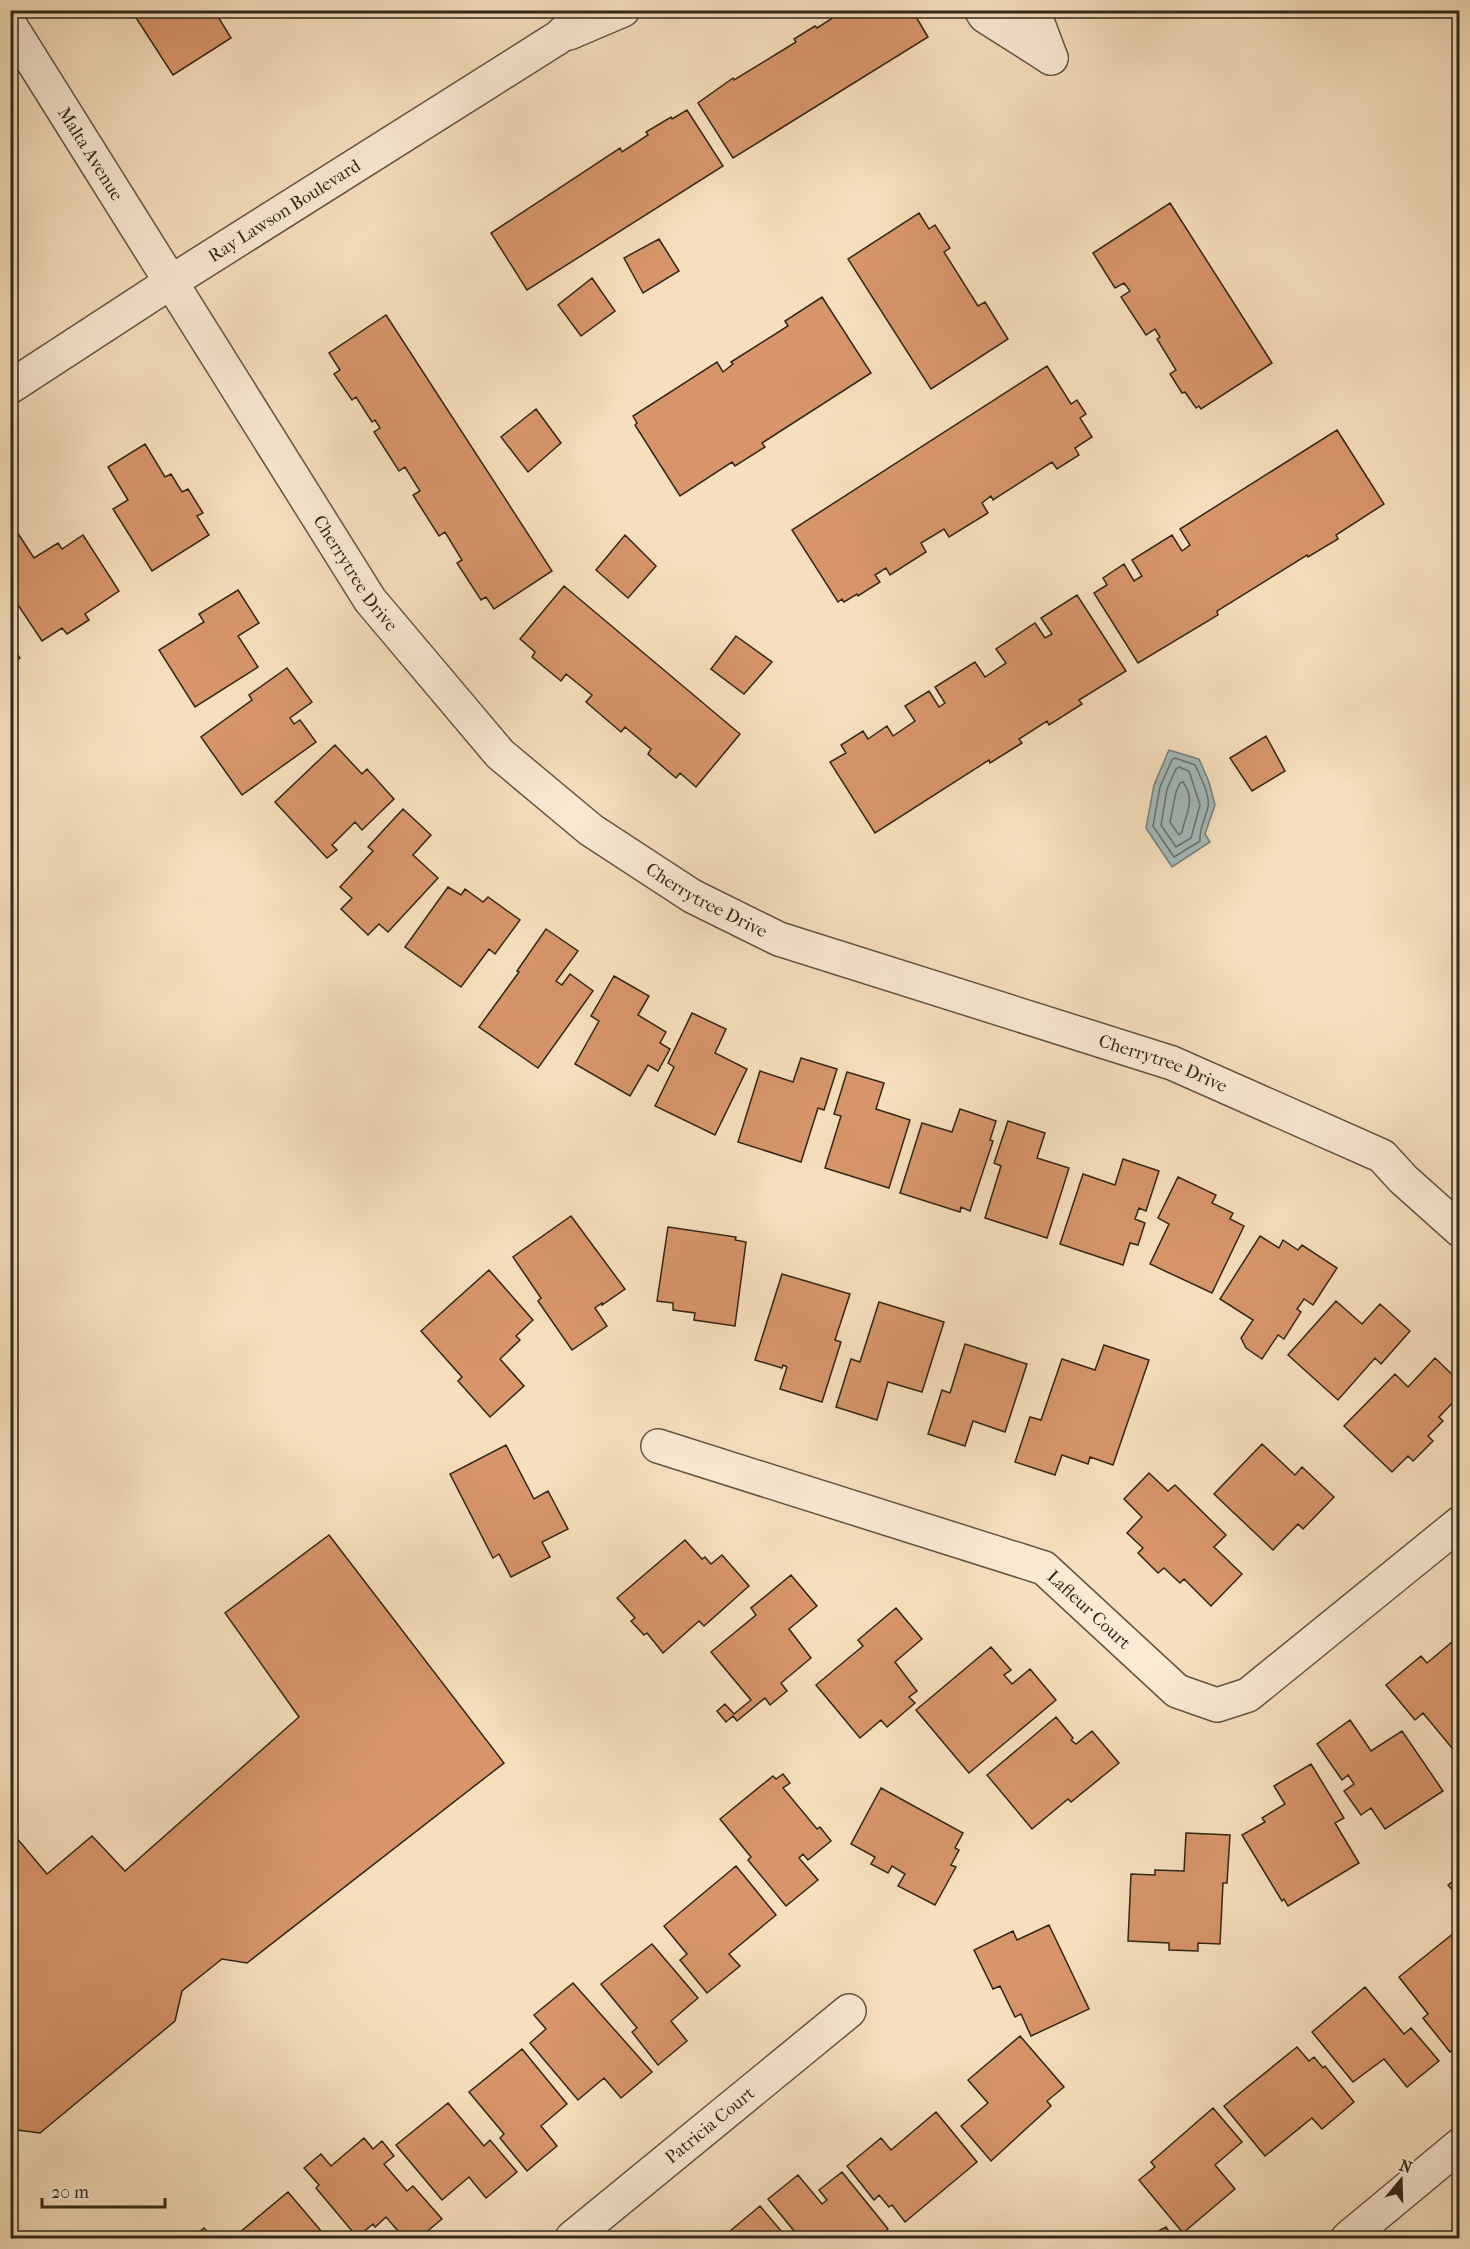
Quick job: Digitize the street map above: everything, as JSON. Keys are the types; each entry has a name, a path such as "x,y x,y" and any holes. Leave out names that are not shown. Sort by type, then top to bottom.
{"street":[{"name":"Ray Lawson Boulevard","path":"559,37 588,10"},
{"name":"Ray Lawson Boulevard","path":"10,387 171,282 559,37 623,10"},
{"path":"981,10 985,16 1051,58 1032,10"},
{"name":"Malta Avenue","path":"10,25 171,282"},
{"name":"Cherrytree Drive","path":"171,282 370,600 500,754 591,830 692,896 779,939 1172,1063 1382,1156 1433,1191 1460,1230"},
{"name":"Lafleur Court","path":"658,1446 1044,1568 1177,1691 1217,1705 1248,1695 1460,1523"},
{"name":"Patricia Court","path":"572,2238 849,2011"},
{"path":"1348,2238 1460,2145"}],"water":[{"path":"1169,750 1199,759 1209,782 1215,805 1205,834 1210,842 1172,867 1146,828 1154,785"}],"building":[{"path":"131,10 214,10 231,38 173,75"},
{"path":"845,10 912,10 928,37 733,158 698,103 733,78 734,80 796,42 794,39 815,26 817,28"},
{"path":"687,110 723,166 527,290 491,233 620,148 622,152 648,135 646,132"},
{"path":"1170,203 1272,363 1201,409 1199,406 1196,408 1185,392 1182,393 1170,374 1176,370 1157,339 1160,337 1155,329 1146,335 1121,297 1130,291 1124,283 1115,288 1093,253"},
{"path":"919,213 929,229 935,225 950,248 944,252 978,306 985,302 1008,339 931,389 848,259"},
{"path":"659,239 679,271 643,293 624,258"},
{"path":"592,278 615,311 581,336 558,305"},
{"path":"822,297 871,373 762,443 765,447 735,466 732,462 680,496 635,425 637,423 633,416 717,362 723,372 733,364 731,362 788,326 785,321"},
{"path":"386,315 552,571 494,609 486,597 481,600 457,563 462,560 445,532 439,536 413,495 420,491 405,467 399,471 374,432 380,428 375,420 372,422 356,397 352,400 334,374 340,370 329,353"},
{"path":"1047,366 1071,404 1077,400 1086,414 1080,418 1092,437 1075,448 1079,455 1057,469 1052,462 993,500 991,496 982,503 988,513 949,537 944,529 921,543 926,552 890,575 886,568 875,575 880,582 858,596 857,594 844,602 842,599 838,602 792,530"},
{"path":"536,409 561,443 528,472 501,437"},
{"path":"1337,430 1384,504 1336,535 1338,539 1308,557 1307,555 1217,611 1218,615 1138,663 1094,593 1107,585 1103,578 1124,564 1134,581 1142,576 1132,560 1172,535 1182,551 1190,545 1180,529"},
{"path":"145,444 165,477 171,474 182,492 188,489 203,513 197,516 209,535 152,571 113,509 128,500 108,467"},
{"path":"15,529 34,558 58,543 62,549 83,535 119,591 85,614 89,620 67,634 62,628 42,641 10,593 10,531"},
{"path":"625,535 656,566 628,598 596,570"},
{"path":"564,586 740,734 696,787 680,773 676,778 648,754 651,749 625,727 621,732 586,702 592,695 566,674 561,681 532,657 535,652 520,639"},
{"path":"238,590 259,623 238,636 258,667 195,707 159,650 204,622 199,614"},
{"path":"1077,595 1126,671 1079,700 1082,704 1049,725 1047,721 1019,739 1022,743 990,763 989,760 875,833 830,762 846,753 841,745 863,731 868,739 887,726 893,736 915,721 905,706 929,691 939,707 945,703 935,687 975,662 985,677 1006,663 996,649 1035,623 1045,638 1052,634 1041,618"},
{"path":"736,636 772,662 744,694 711,669"},
{"path":"10,644 20,658 10,664"},
{"path":"287,668 312,702 290,718 294,724 300,720 316,742 242,795 201,737 252,700 249,695"},
{"path":"1266,736 1285,771 1252,791 1230,758"},
{"path":"335,745 362,774 367,769 394,799 362,830 355,822 332,845 337,850 327,858 275,802"},
{"path":"403,809 431,835 413,855 438,878 388,932 379,924 368,935 341,909 352,898 340,887 373,851 368,847"},
{"path":"448,887 461,895 465,889 483,902 488,897 520,920 495,954 489,949 461,987 405,947"},
{"path":"546,929 578,951 556,981 562,985 570,974 593,991 538,1068 479,1027 519,972 517,971"},
{"path":"614,976 649,996 638,1015 666,1032 660,1043 670,1049 658,1071 648,1065 630,1096 575,1064 599,1021 591,1016"},
{"path":"692,1013 726,1029 715,1053 747,1069 715,1135 655,1106 674,1067 668,1063"},
{"path":"801,1058 837,1069 824,1110 818,1108 801,1162 738,1142 760,1071 793,1082"},
{"path":"847,1072 884,1083 876,1109 910,1120 889,1188 825,1168 841,1116 834,1114"},
{"path":"960,1109 996,1121 990,1140 993,1141 970,1211 961,1207 960,1212 900,1193 922,1123 952,1132"},
{"path":"1008,1121 1045,1133 1037,1158 1069,1168 1047,1238 985,1218 1001,1166 994,1163"},
{"path":"1123,1159 1159,1171 1146,1211 1139,1208 1135,1219 1145,1223 1138,1245 1130,1243 1123,1265 1060,1244 1083,1174 1115,1185"},
{"path":"1178,1177 1216,1195 1212,1203 1233,1213 1230,1219 1244,1226 1212,1293 1150,1264 1169,1224 1158,1218"},
{"path":"571,1216 625,1289 595,1308 607,1326 572,1350 538,1301 541,1298 513,1257"},
{"path":"668,1227 736,1237 735,1240 746,1242 735,1326 694,1320 695,1313 673,1310 673,1303 657,1301"},
{"path":"1260,1236 1279,1248 1283,1240 1298,1250 1302,1245 1337,1268 1313,1305 1304,1299 1297,1309 1301,1312 1284,1339 1278,1335 1262,1359 1246,1348 1241,1338 1253,1320 1220,1299"},
{"path":"489,1270 533,1320 516,1336 520,1340 500,1359 524,1386 490,1417 458,1381 462,1377 421,1331"},
{"path":"782,1274 850,1294 835,1340 841,1342 822,1402 780,1389 787,1367 783,1365 782,1368 755,1360"},
{"path":"1336,1301 1362,1324 1380,1304 1410,1331 1381,1364 1375,1358 1338,1400 1288,1355"},
{"path":"879,1302 944,1322 922,1392 888,1382 877,1420 836,1407 851,1359 860,1362"},
{"path":"965,1344 1027,1364 1005,1432 973,1421 965,1446 928,1434 942,1390 950,1393"},
{"path":"1104,1345 1149,1360 1113,1465 1090,1457 1088,1464 1062,1455 1055,1475 1015,1462 1030,1417 1041,1420 1062,1359 1095,1370"},
{"path":"1435,1358 1460,1382 1460,1395 1439,1417 1443,1421 1428,1436 1433,1441 1413,1461 1408,1456 1392,1472 1344,1426 1395,1374 1408,1387"},
{"path":"1262,1444 1295,1475 1302,1467 1334,1497 1303,1529 1298,1524 1273,1550 1214,1494"},
{"path":"506,1445 534,1499 548,1491 568,1529 542,1542 550,1557 511,1577 499,1554 493,1558 450,1474"},
{"path":"1149,1473 1168,1491 1175,1485 1226,1535 1214,1547 1242,1574 1211,1606 1184,1579 1180,1583 1164,1568 1158,1573 1138,1553 1143,1548 1127,1533 1142,1517 1124,1499"},
{"path":"329,1535 504,1763 247,1963 222,1959 182,1991 175,2021 40,2133 10,2129 10,1830 47,1874 92,1836 125,1871 299,1717 225,1613"},
{"path":"685,1540 702,1559 705,1557 711,1564 722,1555 749,1586 704,1626 699,1621 663,1653 647,1633 644,1635 631,1621 635,1618 617,1598"},
{"path":"791,1575 817,1606 789,1629 811,1658 781,1683 787,1691 770,1705 765,1698 737,1721 733,1716 726,1722 717,1711 725,1704 734,1714 751,1700 711,1652 756,1615 751,1608"},
{"path":"896,1608 922,1639 895,1662 917,1691 909,1697 915,1703 887,1727 881,1720 860,1738 816,1685 863,1646 858,1640"},
{"path":"1452,1642 1460,1651 1460,1742 1452,1748 1423,1713 1415,1720 1386,1685 1421,1656 1427,1663"},
{"path":"991,1647 1011,1670 1004,1675 1012,1684 1030,1669 1056,1700 969,1773 916,1710"},
{"path":"1056,1717 1076,1744 1092,1731 1119,1763 1071,1802 1068,1799 1032,1829 987,1775"},
{"path":"1350,1720 1371,1751 1402,1731 1443,1791 1385,1829 1371,1808 1361,1815 1344,1791 1354,1784 1348,1775 1342,1780 1317,1744"},
{"path":"1311,1764 1344,1818 1335,1823 1359,1863 1288,1906 1284,1899 1282,1901 1242,1835 1265,1822 1262,1818 1285,1804 1274,1786"},
{"path":"783,1774 790,1783 783,1788 817,1829 820,1827 831,1841 808,1860 803,1854 799,1858 818,1880 786,1906 748,1860 751,1857 720,1819 773,1776 776,1779"},
{"path":"881,1788 963,1833 955,1848 959,1850 951,1865 956,1867 935,1905 898,1886 905,1874 892,1866 888,1873 871,1864 875,1857 851,1844"},
{"path":"1186,1833 1230,1835 1227,1883 1223,1883 1220,1944 1198,1943 1198,1951 1169,1950 1169,1943 1128,1941 1131,1874 1155,1875 1155,1870 1184,1871"},
{"path":"736,1866 776,1915 729,1954 740,1966 707,1993 680,1960 687,1954 664,1926"},
{"path":"1460,1876 1460,1899 1448,1885"},
{"path":"1049,1925 1089,2009 1031,2036 1021,2014 1015,2017 1000,1986 993,1989 974,1950 1013,1931 1017,1940"},
{"path":"1454,1933 1460,1939 1460,2044 1450,2052 1423,2018 1428,2014 1399,1977"},
{"path":"652,1944 698,1998 671,2021 687,2041 658,2065 632,2032 637,2028 601,1984"},
{"path":"573,1983 652,2072 621,2098 604,2078 578,2100 530,2043 546,2029 534,2015"},
{"path":"1365,1987 1404,2034 1411,2028 1439,2061 1407,2087 1384,2059 1353,2082 1312,2032"},
{"path":"1020,2036 1064,2087 1047,2101 1051,2106 991,2161 961,2126 988,2103 968,2080"},
{"path":"1297,2047 1309,2061 1314,2057 1323,2068 1325,2066 1354,2102 1322,2129 1312,2118 1265,2156 1224,2106"},
{"path":"522,2049 567,2104 541,2126 557,2146 527,2171 500,2138 504,2134 469,2092"},
{"path":"448,2103 484,2146 490,2140 517,2172 486,2198 469,2177 442,2200 396,2145"},
{"path":"1213,2108 1242,2142 1215,2165 1235,2189 1183,2233 1139,2180 1155,2167 1151,2162"},
{"path":"936,2112 977,2162 905,2222 892,2205 889,2207 879,2195 874,2200 847,2166 881,2138 891,2150"},
{"path":"364,2138 373,2149 382,2141 394,2156 384,2164 407,2191 413,2186 442,2219 419,2238 404,2238 386,2217 375,2227 373,2224 357,2237 316,2188 319,2185 304,2168 321,2154 331,2166"},
{"path":"842,2172 888,2229 877,2238 804,2238 798,2231 795,2232 768,2199 798,2175 822,2204 827,2200 819,2190"},
{"path":"288,2192 327,2238 234,2237"},
{"path":"760,2206 787,2238 737,2238 730,2231"},
{"path":"1166,2227 1173,2238 1145,2238"},
{"path":"204,2228 213,2238 191,2238"}]}
